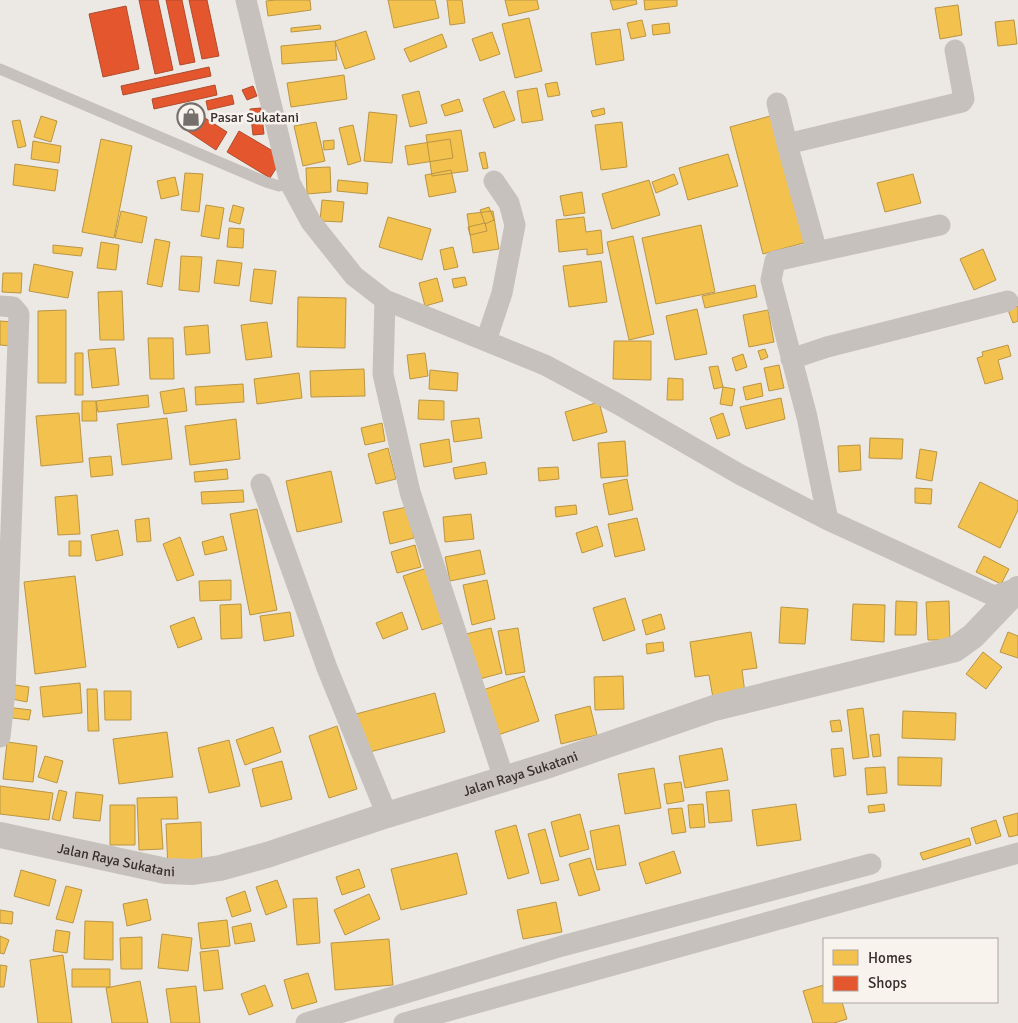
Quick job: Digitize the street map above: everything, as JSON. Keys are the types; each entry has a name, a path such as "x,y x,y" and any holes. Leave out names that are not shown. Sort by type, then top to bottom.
{"street":[{"path":"246,0 290,183 311,222 331,249 354,276 385,300 553,369 739,474 828,520 994,596 1018,589"},
{"path":"787,144 962,102 964,99 955,50"},
{"path":"777,103 816,252"},
{"path":"486,341 502,293 515,226 509,203 494,181"},
{"path":"828,520 807,417 771,280 771,271 775,261 940,225"},
{"path":"385,300 383,374 410,492 504,779"},
{"path":"791,359 827,347 1008,300"},
{"path":"0,306 13,307 19,314 5,681 0,737"},
{"path":"261,484 327,668 386,815"},
{"name":"Jalan Raya Sukatani","path":"0,835 166,871 193,872 220,868 267,855 386,815 504,779 714,708 955,648 973,636 1018,589"},
{"path":"404,1023 1018,853"},
{"path":"306,1023 562,946 871,864"},
{"path":"394,996 400,1023"}],"lane":[{"path":"0,69 266,182 279,186 290,183"}],"building: Homes":[{"path":"310,0 311,10 268,16 266,1"},
{"path":"388,0 435,0 439,18 394,28"},
{"path":"447,0 462,0 465,23 450,25"},
{"path":"505,0 537,0 539,9 509,16"},
{"path":"610,0 636,0 637,4 613,10"},
{"path":"644,0 677,0 677,6 645,10"},
{"path":"958,5 962,35 940,39 935,8"},
{"path":"529,18 542,71 515,78 502,24"},
{"path":"642,20 646,36 631,39 627,23"},
{"path":"1014,20 1017,44 998,46 995,22"},
{"path":"669,23 670,33 653,35 652,25"},
{"path":"320,25 321,29 291,32 291,28"},
{"path":"620,29 624,60 596,65 591,33"},
{"path":"366,31 375,59 345,69 335,41"},
{"path":"492,32 500,54 480,61 472,39"},
{"path":"442,34 447,47 410,62 404,49"},
{"path":"335,41 337,60 282,64 281,46"},
{"path":"344,75 347,99 291,107 287,83"},
{"path":"557,82 560,95 548,97 545,84"},
{"path":"537,88 543,120 522,123 517,91"},
{"path":"419,91 427,123 410,127 402,95"},
{"path":"504,91 515,120 494,128 483,99"},
{"path":"459,99 463,111 445,116 441,105"},
{"path":"604,108 605,114 593,117 591,111"},
{"path":"369,112 397,115 392,163 364,161"},
{"path":"774,115 807,242 763,254 730,127"},
{"path":"41,116 57,121 51,142 34,137"},
{"path":"20,120 26,146 18,148 12,121"},
{"path":"316,122 325,161 303,166 294,126"},
{"path":"622,122 627,167 601,170 595,125"},
{"path":"353,125 361,161 348,165 339,128"},
{"path":"461,130 468,171 432,176 426,135"},
{"path":"101,139 132,146 114,238 82,232"},
{"path":"450,139 453,158 408,165 405,146"},
{"path":"334,140 334,149 324,150 323,141"},
{"path":"33,141 61,146 59,163 31,159"},
{"path":"485,152 488,168 483,169 479,153"},
{"path":"728,154 738,186 688,200 679,168"},
{"path":"15,164 58,170 55,191 13,185"},
{"path":"330,167 331,192 307,194 306,168"},
{"path":"451,170 456,192 429,197 425,175"},
{"path":"185,173 203,174 199,212 181,210"},
{"path":"674,174 678,184 656,193 652,182"},
{"path":"913,174 921,203 885,212 877,183"},
{"path":"175,177 179,195 161,199 157,181"},
{"path":"338,180 368,183 367,194 337,191"},
{"path":"649,180 660,215 612,229 602,194"},
{"path":"582,192 585,213 564,216 560,196"},
{"path":"322,200 344,202 342,222 320,221"},
{"path":"206,205 224,208 219,239 201,236"},
{"path":"233,205 244,208 240,224 229,221"},
{"path":"489,207 494,220 485,224 480,210"},
{"path":"121,211 147,217 142,243 115,238"},
{"path":"493,211 499,249 473,253 467,214"},
{"path":"388,217 431,229 422,260 379,247"},
{"path":"584,217 586,232 601,230 603,253 587,255 587,249 559,252 556,220"},
{"path":"485,223 487,231 470,235 468,227"},
{"path":"701,225 715,292 656,304 642,238"},
{"path":"229,228 244,229 243,248 227,247"},
{"path":"633,236 654,334 629,340 607,242"},
{"path":"155,239 170,242 162,287 147,284"},
{"path":"101,242 119,245 116,270 97,268"},
{"path":"53,245 83,248 81,256 53,253"},
{"path":"453,247 458,267 444,270 440,250"},
{"path":"983,249 996,280 974,290 960,259"},
{"path":"181,256 202,257 199,292 179,290"},
{"path":"217,260 242,263 239,286 214,283"},
{"path":"601,261 607,302 569,307 563,266"},
{"path":"34,264 73,272 68,298 29,291"},
{"path":"254,269 276,271 272,304 250,301"},
{"path":"3,273 22,273 21,293 2,292"},
{"path":"465,277 467,285 454,288 452,279"},
{"path":"437,278 443,301 425,306 419,283"},
{"path":"755,285 757,297 705,308 702,296"},
{"path":"122,291 124,340 100,340 98,292"},
{"path":"298,297 346,298 345,348 297,347"},
{"path":"1018,306 1018,321 1013,323 1008,310"},
{"path":"697,309 707,354 675,360 666,316"},
{"path":"66,310 66,383 38,383 38,311"},
{"path":"768,310 774,342 749,347 743,315"},
{"path":"0,321 14,322 12,346 0,345"},
{"path":"267,322 272,357 246,360 241,325"},
{"path":"208,325 210,353 186,355 184,327"},
{"path":"148,338 173,338 174,379 150,379"},
{"path":"614,341 651,341 651,380 613,379"},
{"path":"1008,345 1011,356 998,360 1003,379 985,384 977,358 983,356 982,352"},
{"path":"115,348 119,385 92,388 88,350"},
{"path":"765,349 768,357 761,360 758,351"},
{"path":"75,353 83,353 83,395 75,395"},
{"path":"425,353 428,376 410,379 407,355"},
{"path":"743,354 747,367 736,371 732,358"},
{"path":"779,365 784,388 769,391 764,368"},
{"path":"718,366 723,387 714,389 709,367"},
{"path":"364,369 365,396 311,397 310,371"},
{"path":"430,370 458,373 457,391 429,389"},
{"path":"299,373 302,398 257,404 254,379"},
{"path":"668,378 683,379 683,400 667,400"},
{"path":"761,383 763,396 746,400 743,387"},
{"path":"243,384 244,402 196,405 195,387"},
{"path":"723,387 735,389 732,406 720,404"},
{"path":"184,388 187,411 164,414 160,392"},
{"path":"148,395 149,407 98,412 96,401"},
{"path":"781,398 785,419 746,429 740,407"},
{"path":"419,400 444,401 444,420 418,419"},
{"path":"82,401 96,401 97,421 82,421"},
{"path":"599,402 607,432 573,441 565,412"},
{"path":"79,413 83,462 41,466 36,416"},
{"path":"723,413 730,435 717,439 710,418"},
{"path":"167,418 172,459 122,465 117,424"},
{"path":"479,418 482,438 454,442 451,421"},
{"path":"236,419 240,459 190,465 185,426"},
{"path":"382,423 385,441 365,445 361,428"},
{"path":"870,438 903,439 902,459 869,458"},
{"path":"449,439 452,462 424,467 420,444"},
{"path":"625,441 628,476 601,478 598,443"},
{"path":"860,445 861,470 839,472 838,446"},
{"path":"388,448 396,479 376,484 368,454"},
{"path":"920,449 937,452 932,481 916,478"},
{"path":"111,456 113,475 91,477 89,458"},
{"path":"485,462 487,474 455,479 453,468"},
{"path":"558,467 559,479 539,481 538,468"},
{"path":"227,469 228,479 195,482 194,472"},
{"path":"331,471 342,522 297,532 286,481"},
{"path":"627,479 633,510 609,515 603,484"},
{"path":"980,482 1018,501 1018,510 1000,548 958,527"},
{"path":"915,488 932,489 931,504 915,503"},
{"path":"243,490 244,502 202,504 201,492"},
{"path":"77,495 80,534 58,535 55,497"},
{"path":"576,505 577,514 556,517 555,507"},
{"path":"407,507 414,538 390,544 383,512"},
{"path":"257,509 277,610 250,615 230,514"},
{"path":"471,514 474,539 445,542 443,517"},
{"path":"149,518 151,541 137,542 135,520"},
{"path":"637,518 645,550 615,557 608,524"},
{"path":"597,526 603,546 582,553 576,533"},
{"path":"118,530 123,555 96,561 91,535"},
{"path":"223,536 227,550 205,555 202,542"},
{"path":"180,537 194,575 177,581 163,544"},
{"path":"69,541 81,541 81,556 69,556"},
{"path":"415,545 421,567 397,573 391,552"},
{"path":"480,550 485,574 450,581 445,557"},
{"path":"984,556 1009,569 1001,584 976,572"},
{"path":"430,567 449,621 422,630 403,576"},
{"path":"75,576 86,667 35,674 24,582"},
{"path":"231,580 231,600 200,601 199,581"},
{"path":"487,580 495,619 472,625 463,585"},
{"path":"625,598 635,630 603,641 593,608"},
{"path":"896,601 917,602 916,635 895,635"},
{"path":"949,601 950,640 928,640 926,602"},
{"path":"241,604 242,638 221,639 220,605"},
{"path":"853,604 885,605 884,642 851,640"},
{"path":"781,607 808,609 805,644 779,643"},
{"path":"290,612 294,636 264,641 260,616"},
{"path":"402,612 408,629 383,639 376,623"},
{"path":"661,614 665,629 646,635 642,620"},
{"path":"194,617 202,639 178,648 170,626"},
{"path":"491,628 502,673 476,680 466,634"},
{"path":"518,628 525,672 506,675 498,631"},
{"path":"751,632 757,668 742,670 745,693 713,698 709,675 695,677 690,642"},
{"path":"1008,632 1018,636 1018,658 1000,652"},
{"path":"663,642 664,651 647,654 646,644"},
{"path":"983,652 1002,667 986,689 966,674"},
{"path":"524,676 539,721 498,735 483,690"},
{"path":"623,676 624,709 595,710 594,677"},
{"path":"80,683 82,713 43,717 40,687"},
{"path":"15,685 29,687 27,702 12,699"},
{"path":"87,689 97,689 99,731 88,731"},
{"path":"104,691 131,691 131,720 105,720"},
{"path":"435,693 445,732 366,753 356,714"},
{"path":"590,706 597,735 561,744 555,715"},
{"path":"6,707 31,710 29,720 4,717"},
{"path":"863,708 869,757 853,759 847,710"},
{"path":"903,711 956,713 955,740 902,738"},
{"path":"840,720 842,731 832,732 830,721"},
{"path":"337,726 357,789 329,798 309,736"},
{"path":"273,727 281,752 245,765 236,740"},
{"path":"167,732 173,777 119,784 113,739"},
{"path":"879,734 881,756 873,757 870,735"},
{"path":"229,740 240,786 209,793 198,748"},
{"path":"7,742 37,746 33,782 3,779"},
{"path":"722,748 728,780 685,788 679,756"},
{"path":"843,748 846,775 834,777 831,749"},
{"path":"45,756 63,761 57,783 38,777"},
{"path":"898,757 942,758 941,786 898,785"},
{"path":"282,761 292,799 261,807 252,769"},
{"path":"885,767 887,793 867,795 865,768"},
{"path":"654,768 661,808 625,814 618,774"},
{"path":"681,782 684,801 667,804 664,784"},
{"path":"0,786 53,793 49,820 0,814"},
{"path":"59,790 67,792 60,821 52,819"},
{"path":"729,790 732,821 709,823 706,792"},
{"path":"76,792 103,795 100,821 73,818"},
{"path":"177,797 178,819 161,819 163,849 139,850 137,798"},
{"path":"703,804 705,827 690,828 688,805"},
{"path":"796,804 801,840 757,846 752,810"},
{"path":"884,804 885,811 869,813 868,806"},
{"path":"110,805 135,805 135,845 110,845"},
{"path":"682,808 686,832 672,834 668,809"},
{"path":"1018,813 1018,835 1009,837 1003,817"},
{"path":"580,814 589,849 560,857 551,822"},
{"path":"996,820 1001,836 976,844 971,828"},
{"path":"201,822 202,869 168,870 166,824"},
{"path":"516,825 529,873 508,879 495,831"},
{"path":"619,825 626,865 597,870 590,831"},
{"path":"545,829 559,880 541,884 528,834"},
{"path":"969,838 971,845 923,860 920,853"},
{"path":"674,851 681,873 646,884 639,863"},
{"path":"457,853 467,894 401,910 391,869"},
{"path":"590,858 600,890 579,896 569,864"},
{"path":"359,869 365,887 342,895 336,877"},
{"path":"21,870 56,880 49,906 14,896"},
{"path":"277,880 287,907 266,915 256,887"},
{"path":"66,886 82,890 73,923 56,919"},
{"path":"245,891 251,911 232,917 226,898"},
{"path":"369,894 380,919 345,935 334,910"},
{"path":"317,898 320,943 297,945 293,899"},
{"path":"147,899 151,920 127,926 123,904"},
{"path":"556,902 562,932 523,939 517,910"},
{"path":"0,910 13,912 12,924 0,923"},
{"path":"227,920 230,946 201,949 198,923"},
{"path":"85,921 113,922 113,960 84,959"},
{"path":"251,923 255,941 235,944 232,927"},
{"path":"56,930 70,932 67,953 53,951"},
{"path":"162,934 192,938 188,971 158,968"},
{"path":"0,936 9,940 4,954 0,953"},
{"path":"142,937 142,969 121,969 120,938"},
{"path":"389,939 393,985 335,990 331,943"},
{"path":"218,950 223,989 204,991 200,952"},
{"path":"63,955 72,1023 38,1023 30,960"},
{"path":"0,965 7,966 4,987 0,987"},
{"path":"72,969 110,969 110,987 72,987"},
{"path":"308,973 317,1002 292,1009 284,980"},
{"path":"140,981 148,1023 112,1023 106,988"},
{"path":"265,985 273,1006 249,1015 241,994"},
{"path":"823,985 823,1003 842,1003 847,1019 834,1023 813,1023 803,991"},
{"path":"196,986 200,1023 171,1023 166,989"}],"building: Shops":[{"path":"139,0 158,0 173,70 155,74"},
{"path":"166,0 182,0 195,62 180,65"},
{"path":"189,0 207,0 219,56 202,59"},
{"path":"126,6 139,69 103,77 89,14"},
{"path":"209,67 211,76 123,95 121,86"},
{"path":"215,85 217,95 154,109 152,99"},
{"path":"253,86 257,96 247,100 242,90"},
{"path":"232,95 234,104 208,110 206,101"},
{"path":"261,108 264,134 253,135 250,109"},
{"path":"194,111 227,132 216,150 183,128"},
{"path":"239,131 283,157 270,178 227,152"}],"place":[{"name":"Pasar Sukatani","path":"191,117"}]}
